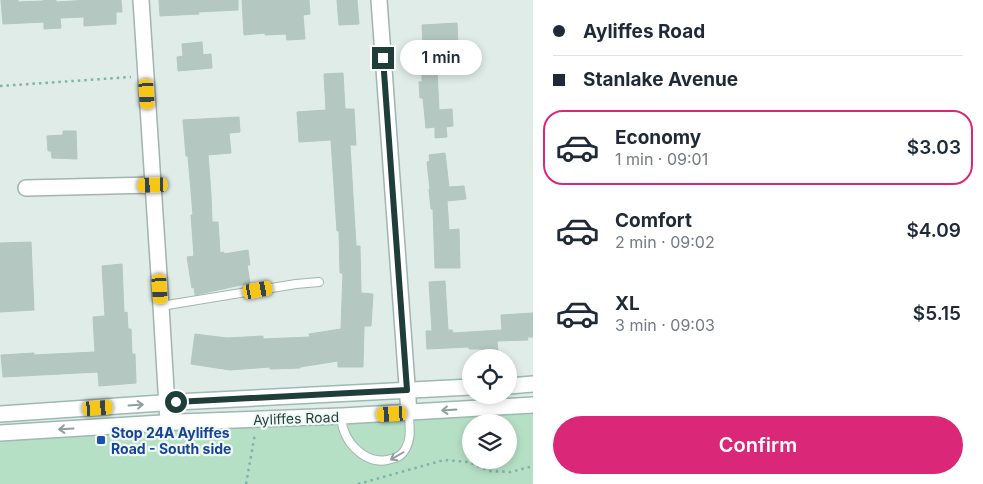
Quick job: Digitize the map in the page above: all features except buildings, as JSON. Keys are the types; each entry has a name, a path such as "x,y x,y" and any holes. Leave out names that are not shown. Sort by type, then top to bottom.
{"main road":[{"path":"141,0 168,423"},
{"path":"379,0 409,413"},
{"path":"26,188 153,185"},
{"path":"517,385 533,384"},
{"name":"Ayliffes Road","path":"0,414 462,387"},
{"name":"Ayliffes Road","path":"0,433 533,405"}],"lane":[{"path":"161,306 319,282"},
{"path":"342,416 346,434 360,454 367,458 386,461 404,453 410,435 409,413"}],"path":[{"path":"0,86 146,76"},
{"path":"246,484 255,432"},
{"path":"358,484 444,460 469,462 489,471 511,472 533,466"}],"green space":[{"path":"533,406 533,484 0,484 0,433"}],"place":[{"name":"Stop 24A Ayliffes Road - South side","path":"101,440"}],"route":[{"path":"176,402 407,390 383,58"}]}
